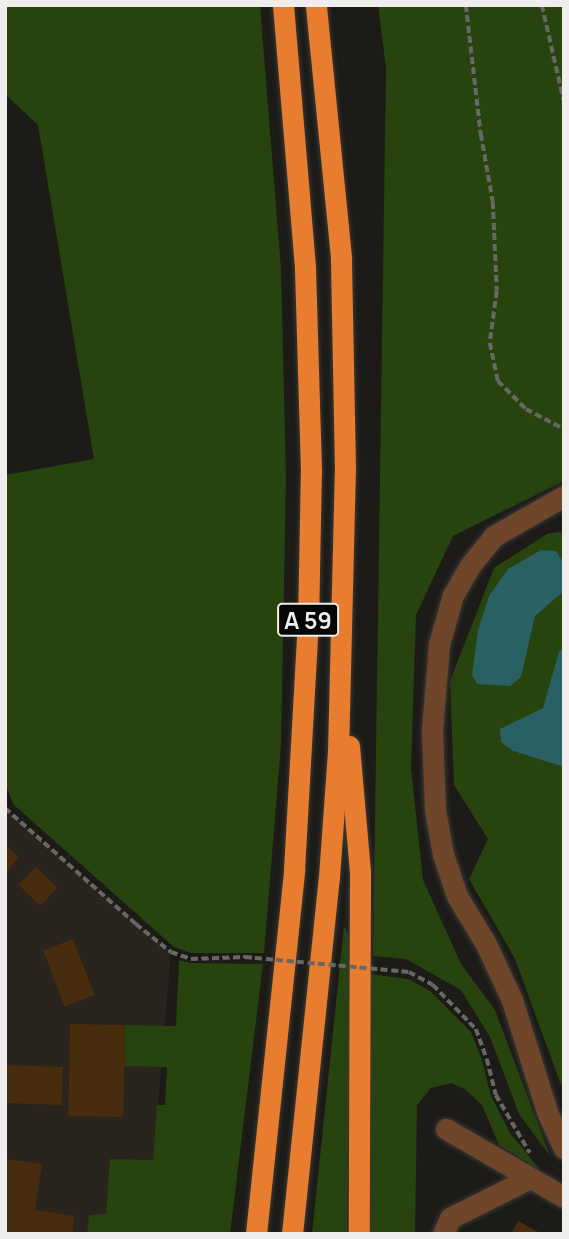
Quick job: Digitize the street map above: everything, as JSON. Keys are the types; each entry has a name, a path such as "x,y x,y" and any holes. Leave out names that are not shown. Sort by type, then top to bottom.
{"highway":[{"name":"A 59","path":"256,1234 294,870 303,743 308,609 311,471 305,267 283,5"},
{"name":"A 59","path":"292,1234 329,877 338,752 345,470 341,257 316,5"},
{"path":"341,656 360,871 359,1234"}],"street":[{"path":"564,496 494,537 471,564 453,596 439,644 432,731 435,810 443,854 457,895 486,944 512,1000 547,1112 564,1148"},
{"path":"446,1129 532,1168 564,1197"},
{"path":"443,1234 450,1218 532,1168"}],"path":[{"path":"466,5 481,134 493,202 497,291 490,343 498,381 526,410 564,429"},
{"path":"542,5 564,101"},
{"path":"5,808 136,925 171,952 191,959 245,957 409,972 433,985 476,1029 488,1059 496,1095 532,1168"}],"shaded area":[{"path":"5,808 171,952 147,1234 5,1234"}],"green space":[{"path":"5,5 260,5 281,269 286,477 281,745 264,953 191,953 174,947 13,804 5,783 5,475 94,459 38,125 5,94"},
{"path":"378,5 564,5 564,481 453,536 416,615 411,768 423,880 461,964 495,1010 550,1156 519,1114 490,1037 461,990 406,959 373,956 386,68"},
{"path":"564,531 564,648 559,651 544,708 527,716 513,751 564,767 564,1093 515,959 469,879 488,839 454,785 450,681 494,568 547,534"},
{"path":"344,926 349,935 350,995 347,1234 312,1234"},
{"path":"179,960 190,963 263,964 230,1234 87,1234 89,1215 106,1214 110,1159 153,1160 157,1105 165,1105 167,1067 124,1066 125,1025 176,1026"},
{"path":"369,974 408,979 430,991 471,1032 482,1060 491,1096 510,1133 540,1170 499,1145 482,1105 465,1089 451,1083 431,1088 417,1105 415,1234 367,1234"}],"water":[{"path":"541,550 556,551 564,564 564,591 535,616 521,677 510,686 477,684 472,675 478,630 489,596 508,569"},
{"path":"564,648 564,767 513,751 501,742 500,729 543,708 559,651"}],"building":[{"path":"5,844 19,857 5,873"},
{"path":"36,867 58,888 40,906 19,885"},
{"path":"73,939 95,995 65,1006 43,950"},
{"path":"70,1024 125,1025 123,1117 68,1116"},
{"path":"5,1065 63,1067 62,1105 5,1103"},
{"path":"6,1159 42,1164 35,1210 74,1216 72,1234 5,1234"},
{"path":"518,1221 542,1234 511,1234"}]}
